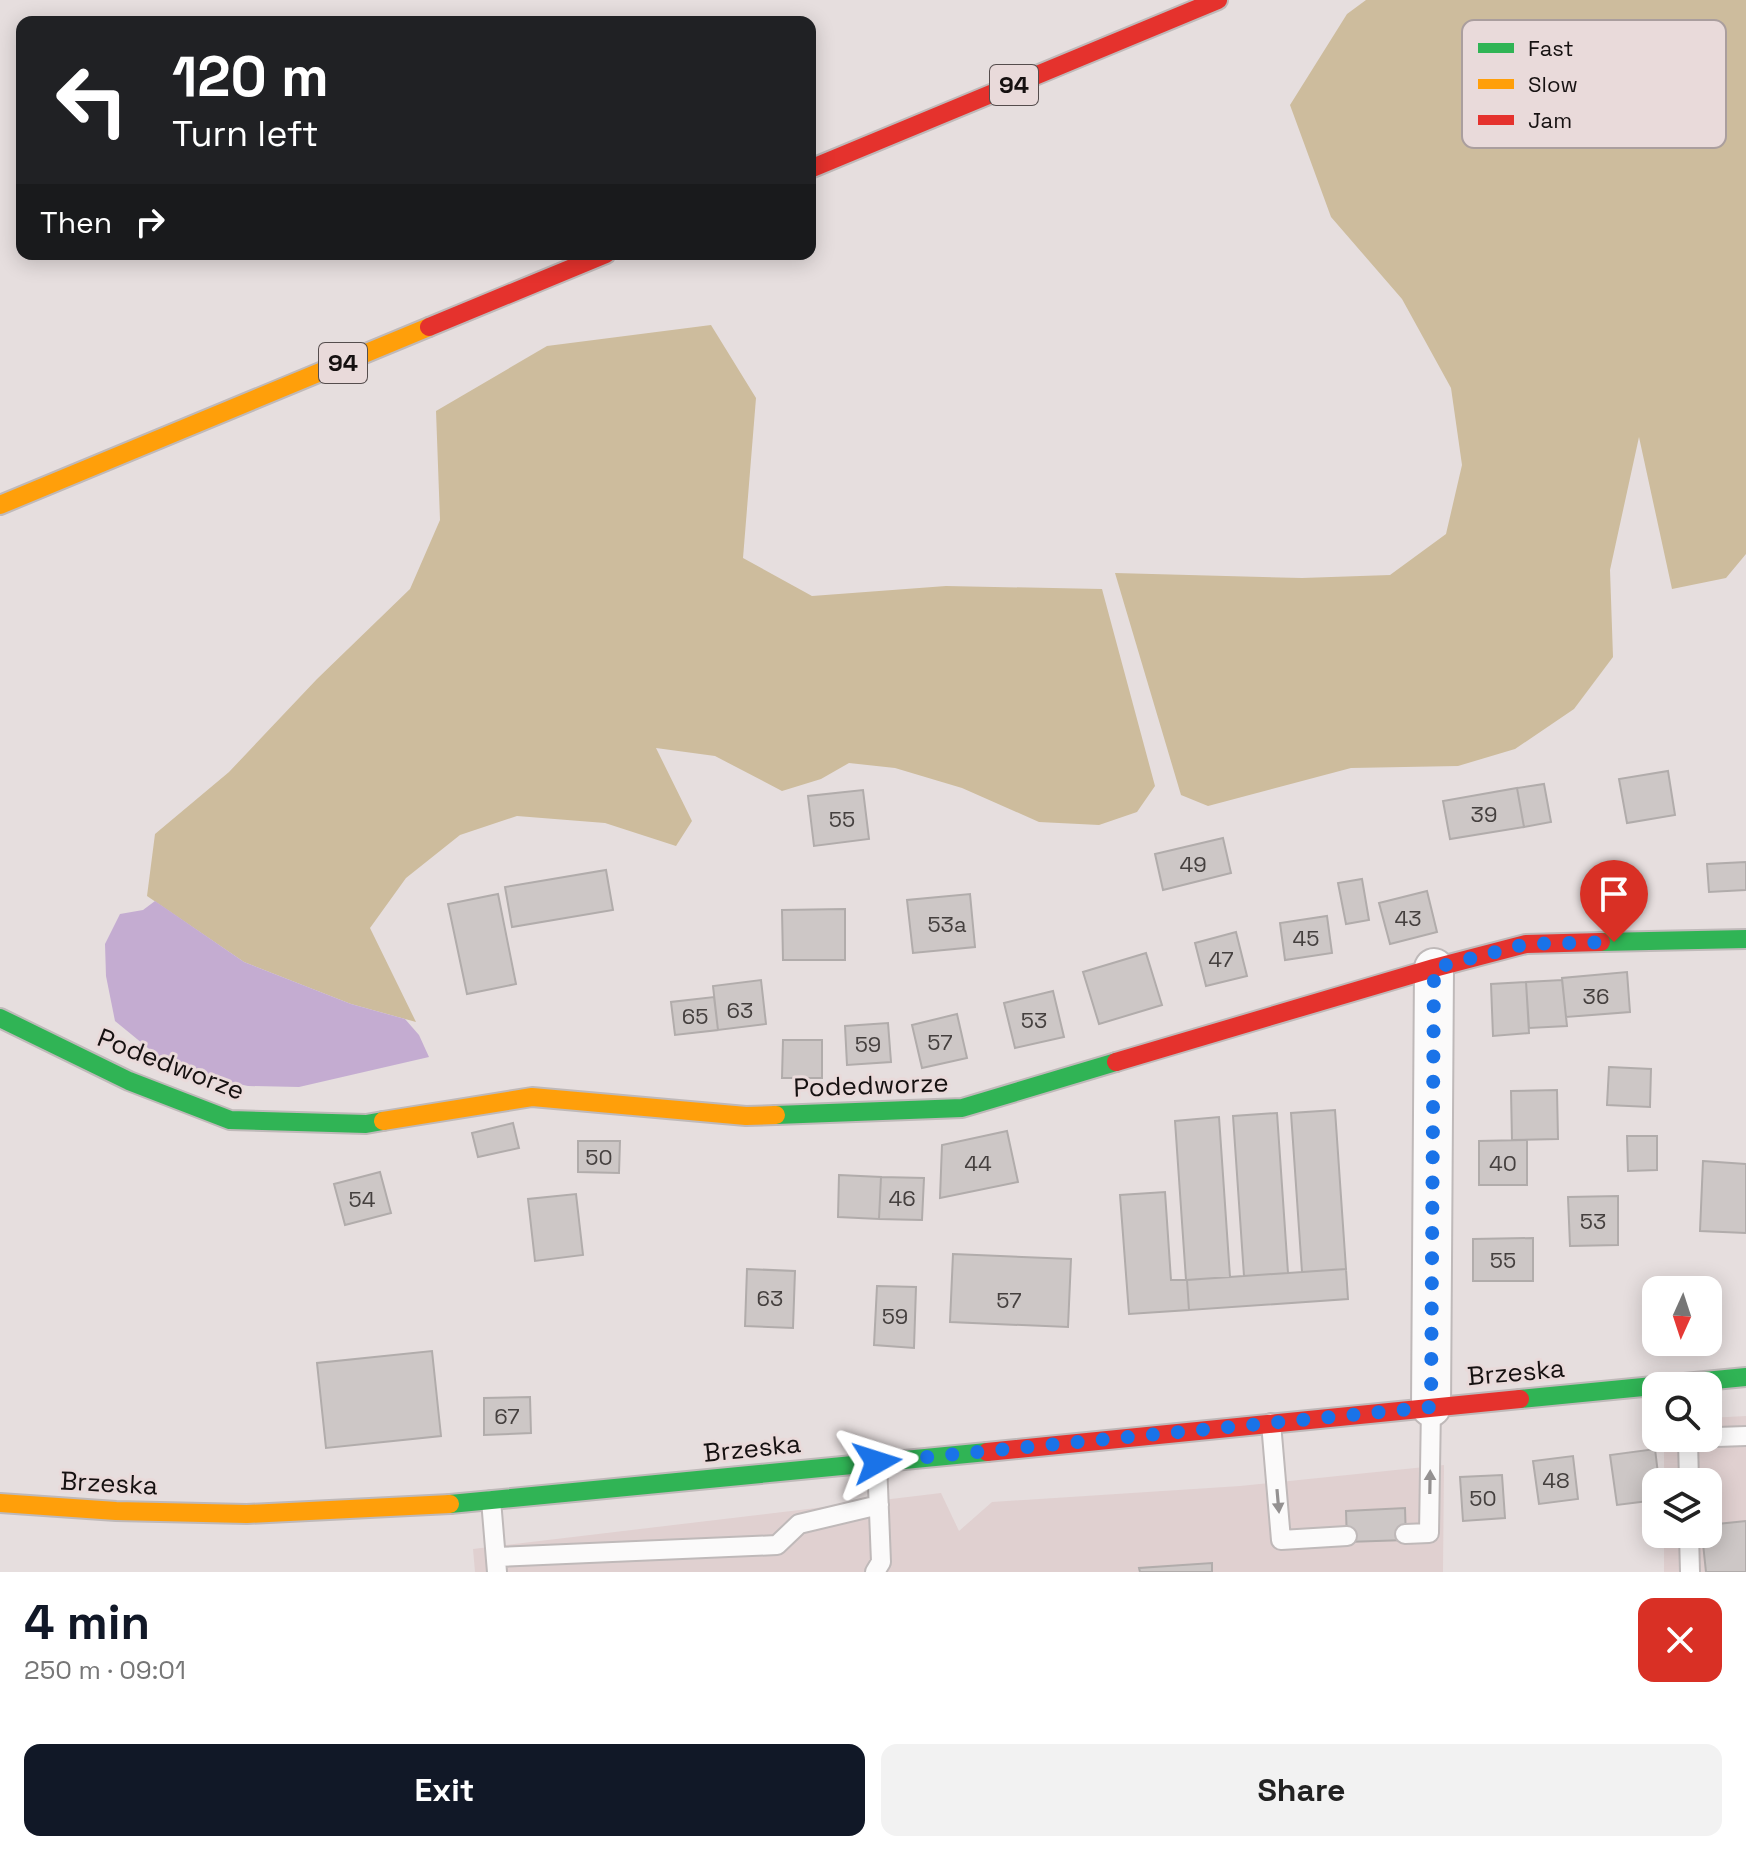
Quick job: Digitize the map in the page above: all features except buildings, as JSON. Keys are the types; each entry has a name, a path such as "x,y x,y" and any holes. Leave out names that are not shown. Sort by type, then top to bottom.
{"main road":[{"name":"94","path":"816,167 1218,0"},
{"name":"94","path":"0,505 592,260"},
{"name":"Podedworze","path":"0,1018 129,1081 230,1120 366,1124 532,1097 746,1116 962,1108 1434,968 1526,944 1746,939"},
{"name":"Brzeska","path":"1722,1380 1746,1377"},
{"name":"Brzeska","path":"0,1503 116,1511 247,1514 358,1510 491,1500 1642,1388"}],"street":[{"path":"1431,1407 1434,968"}],"lane":[{"path":"1405,1534 1429,1533 1431,1407"},
{"path":"1271,1423 1281,1540 1347,1536"},
{"path":"1722,1437 1746,1436"},
{"path":"877,1462 884,1569"},
{"path":"491,1500 496,1565 777,1545 799,1524 879,1505"},
{"path":"1689,1548 1690,1572"}],"shaded area":[{"path":"1366,0 1746,0 1746,554 1726,578 1672,589 1639,437 1610,570 1613,657 1574,709 1515,749 1458,766 1351,768 1208,806 1181,795 1115,573 1302,578 1390,575 1446,534 1462,465 1451,388 1402,299 1331,217 1290,105 1347,14"},
{"path":"711,325 756,398 743,558 812,596 946,586 1102,589 1155,786 1137,812 1099,825 1039,822 962,788 895,768 849,763 821,779 782,791 715,756 656,748 692,821 676,846 605,823 517,816 460,835 406,878 370,928 416,1022 351,1004 244,962 147,896 155,834 229,772 317,679 410,589 440,520 436,411 547,346"},
{"path":"155,901 244,962 351,1004 405,1019 419,1035 429,1057 299,1087 248,1086 200,1076 159,1057 115,1021 106,976 105,944 120,914 143,910"},
{"path":"1746,1416 1746,1572 1664,1572 1664,1548 1722,1548 1722,1468 1664,1468 1664,1452 1722,1452 1722,1417"},
{"path":"1444,1465 1443,1572 475,1572 473,1549 941,1493 959,1531 992,1502 1240,1486"}],"traffic: fast":[{"path":"1601,942 1746,939"},
{"path":"0,1018 129,1081 230,1120 366,1124 383,1121"},
{"path":"776,1115 962,1108 1116,1062"},
{"path":"1520,1399 1746,1377"},
{"path":"450,1504 987,1452"}],"traffic: slow":[{"path":"0,505 429,327"},
{"path":"383,1121 532,1097 746,1116 776,1115"},
{"path":"0,1503 116,1511 247,1514 450,1504"}],"traffic: jam":[{"path":"816,167 1218,0"},
{"path":"429,327 591,260"},
{"path":"1116,1062 1526,944 1601,942"},
{"path":"987,1452 1520,1399"}],"route":[{"path":"877,1462 1431,1407 1434,968 1526,944 1614,942"}]}
